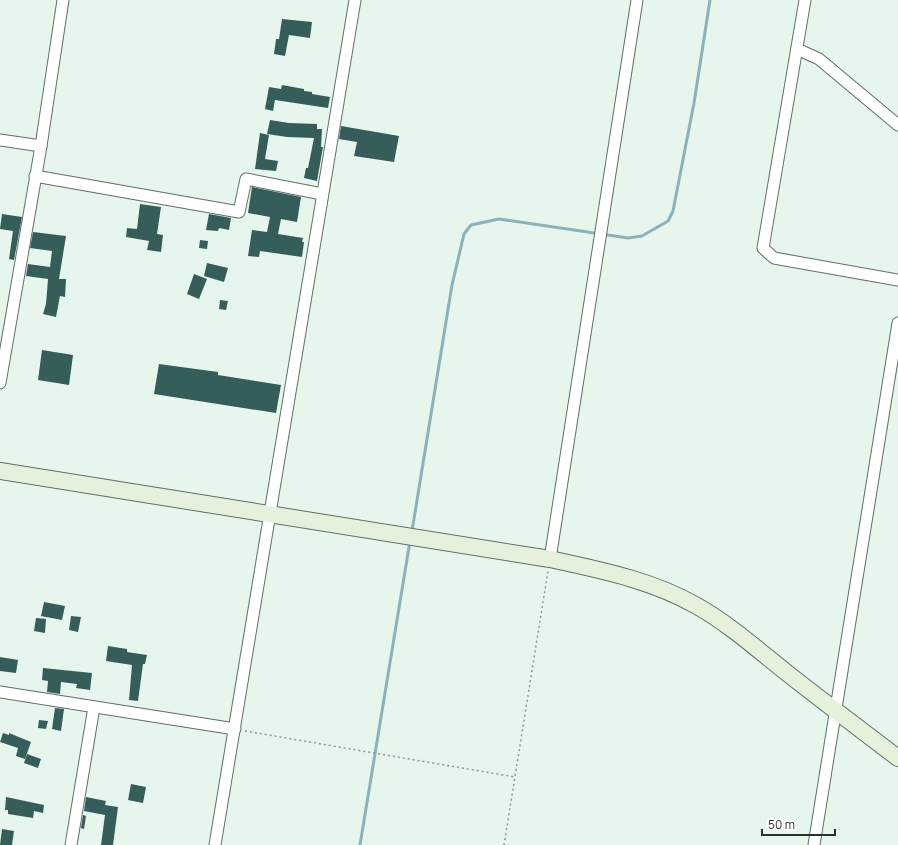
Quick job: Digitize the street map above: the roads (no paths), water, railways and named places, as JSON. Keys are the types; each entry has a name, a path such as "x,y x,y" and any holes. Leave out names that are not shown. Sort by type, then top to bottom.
{"street":[{"path":"0,383 41,146 63,0"},
{"path":"215,845 354,0"},
{"path":"550,559 637,0"},
{"path":"805,0 763,248 774,258 898,280"},
{"path":"797,50 819,59 898,125"},
{"path":"0,140 41,146"},
{"path":"35,176 239,212 246,179 322,194"},
{"path":"814,845 898,323"},
{"path":"0,471 550,559 617,574 659,589 697,606 740,635 898,758"},
{"path":"0,692 235,729"},
{"path":"71,845 94,707"}],"waterway":[{"path":"412,531 452,285 464,234 471,225 499,219 628,238 642,236 668,221 673,211 694,103 710,0"},
{"path":"360,845 410,541"}]}
